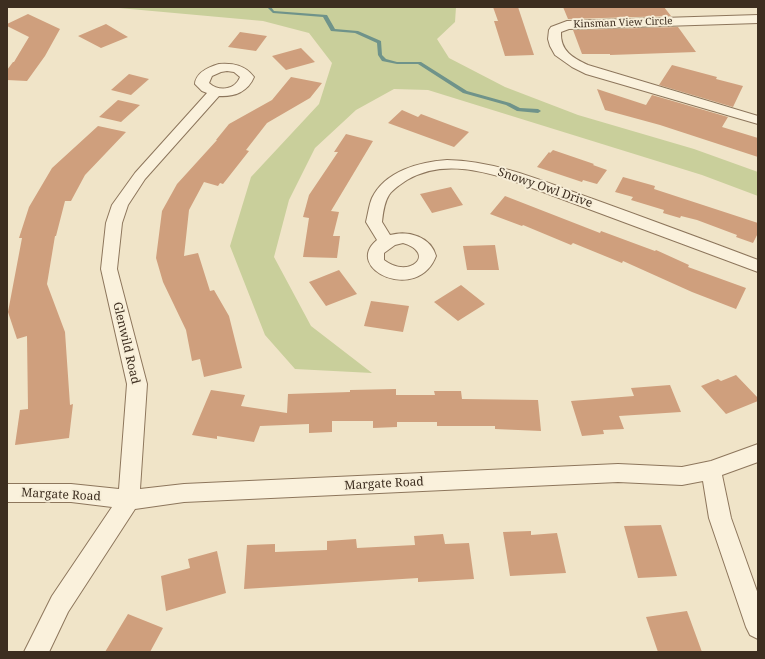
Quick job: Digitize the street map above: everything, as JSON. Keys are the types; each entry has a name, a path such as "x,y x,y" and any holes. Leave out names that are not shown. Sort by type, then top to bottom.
{"street":[{"name":"Kinsman View Circle","path":"758,19 567,25 555,30 554,37 560,55 575,65 758,120"},
{"name":"Glenwild Road","path":"36,652 60,604 129,500 137,384 109,269 114,223 120,205 140,176 215,92"},
{"name":"Snowy Owl Drive","path":"386,241 374,222 377,204 384,191 395,180 427,167 448,164 471,165 517,177 758,266"},
{"name":"Margate Road","path":"7,493 71,494 129,500 184,493 618,473 682,476 711,470 758,453"},
{"path":"711,470 720,518 758,627"}],"green space":[{"path":"108,7 456,7 455,22 437,39 449,58 505,87 578,115 694,149 758,172 758,196 702,175 428,90 394,89 356,110 315,148 289,200 274,257 311,326 372,373 295,369 265,335 230,246 251,177 319,104 332,63 309,33 263,21"}],"building":[{"path":"493,7 518,7 534,55 505,56 494,21 498,21"},
{"path":"563,7 664,7 671,16 568,19"},
{"path":"28,14 60,29 45,56 27,81 7,80 7,70 14,62 29,37 7,26 7,24"},
{"path":"106,24 128,37 101,48 78,36"},
{"path":"678,27 696,52 610,55 582,54 573,30"},
{"path":"240,32 267,36 256,51 228,47"},
{"path":"301,48 315,62 286,70 272,56"},
{"path":"672,65 717,77 716,79 743,86 733,107 659,85"},
{"path":"129,74 149,79 131,95 111,90"},
{"path":"291,77 322,83 310,98 267,123 246,150 249,151 223,184 220,183 218,186 204,182 189,210 184,256 198,253 210,291 214,290 229,316 242,368 204,377 200,359 192,361 186,330 163,282 156,258 162,211 177,184 217,140 229,124 272,100"},
{"path":"597,89 646,105 652,95 728,117 722,127 758,138 758,157 660,125 605,110"},
{"path":"118,100 140,105 121,122 99,117"},
{"path":"402,110 418,117 421,114 469,132 454,147 388,123"},
{"path":"98,126 126,132 85,175 71,201 65,201 55,236 47,284 65,332 70,405 73,404 69,438 15,445 20,410 28,409 27,336 17,339 8,312 22,238 19,238 29,207 52,168"},
{"path":"346,134 373,141 331,211 339,212 333,236 340,236 337,258 303,257 309,218 303,217 309,195 338,152 334,152"},
{"path":"553,150 607,170 597,184 583,180 582,182 537,167 549,152 550,153"},
{"path":"623,177 655,186 654,189 758,223 758,233 753,243 736,237 737,235 697,220 681,216 680,218 663,213 664,210 631,200 633,197 615,192"},
{"path":"451,187 463,205 432,213 420,194"},
{"path":"505,196 600,233 601,231 655,251 656,250 689,265 688,267 746,288 736,309 692,292 623,261 622,263 573,243 571,245 523,225 522,226 490,214"},
{"path":"495,245 499,270 467,270 463,246"},
{"path":"339,270 357,294 326,306 309,282"},
{"path":"461,285 485,304 458,321 434,302"},
{"path":"371,301 409,306 403,332 364,326"},
{"path":"736,375 758,398 758,401 726,414 701,386 718,379 721,381"},
{"path":"670,385 681,412 619,416 624,429 603,430 604,434 582,436 571,401 634,396 631,388"},
{"path":"396,389 396,395 435,395 434,391 461,391 462,399 538,400 541,431 495,429 495,426 437,426 437,422 397,422 397,427 373,428 373,421 332,421 332,432 309,433 309,424 260,426 254,442 217,436 217,439 192,435 211,390 245,395 241,406 287,413 288,394"},
{"path":"661,525 677,576 638,578 624,526"},
{"path":"531,531 531,535 557,533 566,573 510,576 503,532"},
{"path":"443,534 445,544 469,543 474,579 418,582 418,578 244,589 247,545 275,544 275,552 327,550 327,541 356,539 357,548 415,545 414,536"},
{"path":"217,551 226,593 166,611 161,576 190,568 188,559"},
{"path":"687,611 702,652 658,652 646,617"},
{"path":"128,614 163,628 150,652 105,652"}],"waterway":[{"path":"269,7 273,12 325,16 333,30 356,32 379,42 380,55 384,60 397,63 419,63 465,92 508,104 519,110 538,111"}]}
